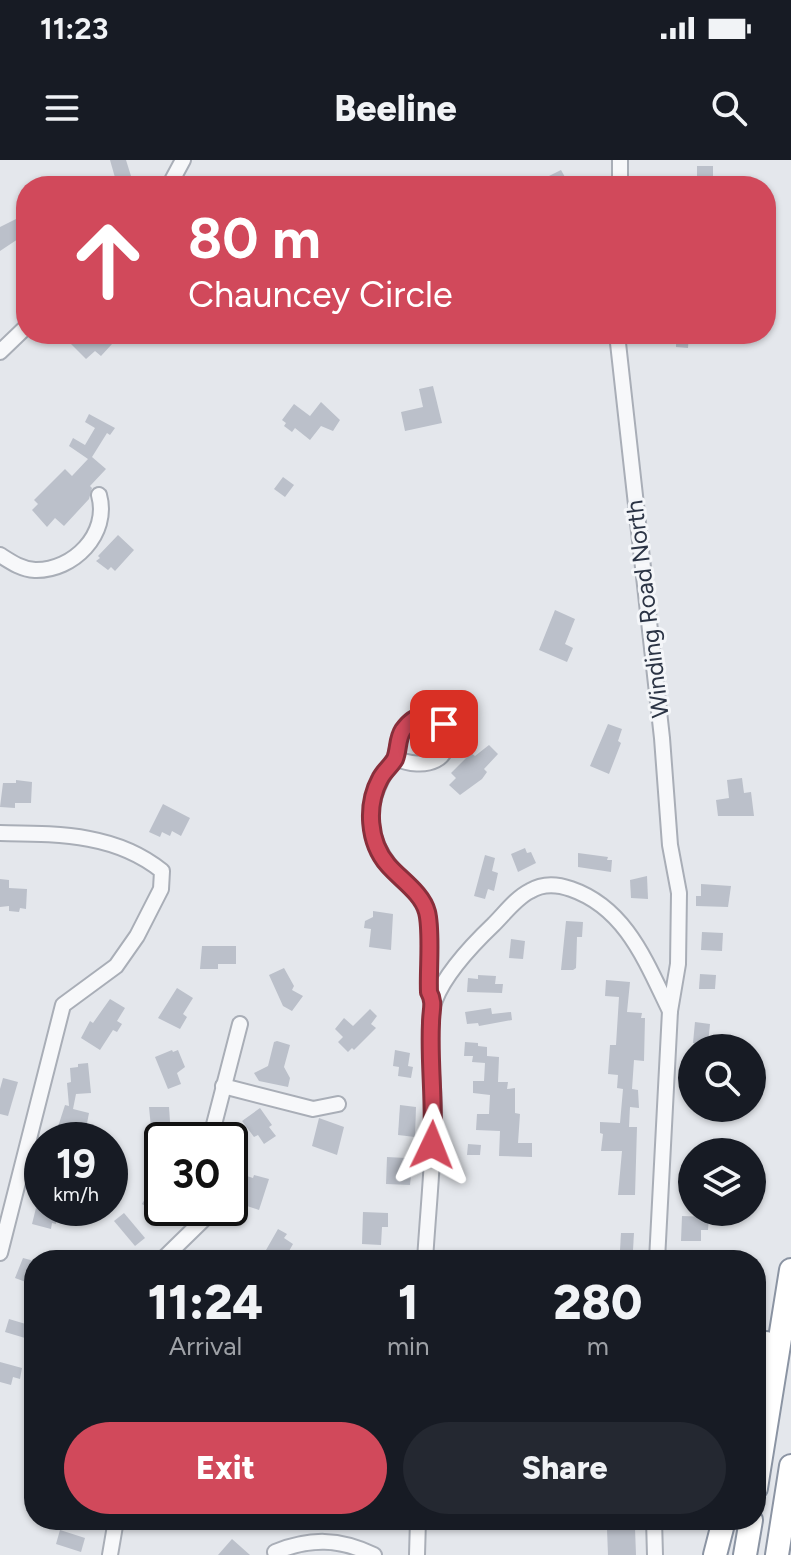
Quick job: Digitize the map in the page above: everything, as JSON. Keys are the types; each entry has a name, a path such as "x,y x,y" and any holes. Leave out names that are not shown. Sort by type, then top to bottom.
{"highway":[{"path":"766,1346 791,1249"},
{"path":"766,1426 791,1270"},
{"path":"777,1555 791,1466"},
{"path":"715,1555 721,1530"},
{"path":"745,1555 749,1530"}],"street":[{"path":"0,352 16,337"},
{"name":"Winding Road North","path":"618,344 662,738 670,845 678,884 678,964 670,1011 658,1250"},
{"path":"0,555 16,565 34,570 66,563 79,555 99,528 102,505 99,495"},
{"path":"395,758 381,776 372,797 371,825 376,847 385,862 421,898 427,912 429,992 434,1001"},
{"path":"0,833 66,834 108,843 122,847 162,871 161,889 137,936 116,966 63,1005 0,1253"},
{"path":"426,1250 434,1114 431,1023 434,1001 449,975 489,928 528,892 551,884 601,902 627,929 670,1011"},
{"path":"214,1122 240,1024"},
{"path":"223,1086 313,1109 338,1104"},
{"path":"172,1250 197,1226"},
{"path":"110,1555 114,1530"},
{"path":"417,1555 418,1530"},
{"path":"654,1530 655,1555"},
{"path":"275,1552 299,1543 337,1542 374,1555"}],"building":[{"path":"110,160 126,160 131,176 115,176"},
{"path":"697,166 713,166 713,176 697,176"},
{"path":"561,170 564,176 549,176"},
{"path":"16,219 16,240 0,251 0,227"},
{"path":"71,344 112,344 101,356 95,351 86,359"},
{"path":"676,344 688,344 688,348 676,347"},
{"path":"433,386 442,423 405,431 401,412 423,407 419,389"},
{"path":"321,402 340,420 333,431 321,426 310,440 295,428 292,432 284,426 286,423 282,420 294,404 310,416"},
{"path":"89,414 115,428 110,435 107,433 92,457 106,469 90,486 89,499 64,526 55,518 47,527 32,510 38,504 34,500 65,469 72,476 88,459 69,446 73,438 85,445 95,428 85,422"},
{"path":"283,477 294,485 285,497 274,489"},
{"path":"118,535 134,550 115,571 111,567 108,570 96,561"},
{"path":"555,610 575,619 565,644 573,648 567,662 539,650"},
{"path":"608,724 622,729 618,741 621,743 609,774 590,766"},
{"path":"489,745 498,754 484,769 487,772 482,779 460,795 449,785 456,778 451,773 471,753 475,756"},
{"path":"742,778 744,793 751,792 754,816 718,816 716,800 729,798 727,780"},
{"path":"16,780 32,782 31,803 15,803 15,808 0,807 3,783 16,783"},
{"path":"163,804 190,818 181,836 172,831 170,836 162,832 160,837 149,832"},
{"path":"525,848 527,853 531,852 536,863 518,872 511,854"},
{"path":"578,853 608,857 607,860 612,860 611,872 578,867"},
{"path":"485,855 495,858 492,871 498,873 494,891 488,889 485,899 474,896"},
{"path":"647,876 648,899 631,898 630,880"},
{"path":"0,879 9,880 9,888 27,889 26,909 20,908 19,912 9,911 9,906 0,907"},
{"path":"701,884 731,886 728,907 696,906 696,896 701,896"},
{"path":"373,911 393,914 391,950 369,947 371,929 364,928 365,921 373,917"},
{"path":"566,921 583,922 582,937 577,937 576,968 573,970 561,970"},
{"path":"702,932 723,933 722,951 701,950"},
{"path":"511,939 525,941 523,959 509,958"},
{"path":"202,946 236,946 236,964 218,964 218,969 200,969"},
{"path":"284,968 294,986 292,990 303,996 292,1011 283,1006 269,975"},
{"path":"700,974 716,975 715,989 699,989"},
{"path":"478,975 496,976 495,984 503,984 502,993 467,992 468,978 478,979"},
{"path":"606,980 630,982 627,1012 642,1013 641,1018 645,1018 644,1061 634,1060 632,1089 638,1090 639,1108 630,1107 629,1127 637,1127 635,1195 618,1195 622,1151 601,1151 603,1134 600,1133 600,1122 620,1123 623,1089 617,1088 618,1075 608,1074 610,1045 616,1045 619,997 605,996"},
{"path":"177,988 193,998 183,1014 187,1017 180,1029 158,1018"},
{"path":"110,999 125,1008 117,1021 122,1024 117,1032 113,1030 100,1050 81,1038 90,1021 93,1023"},
{"path":"491,1008 492,1014 511,1012 512,1020 479,1026 478,1023 467,1024 465,1012"},
{"path":"370,1009 377,1016 371,1024 376,1028 348,1052 338,1042 343,1037 335,1029 344,1018 353,1026"},
{"path":"695,1022 710,1024 709,1034 694,1034"},
{"path":"274,1042 290,1045 284,1067 290,1078 288,1087 259,1081 254,1073 268,1066"},
{"path":"465,1042 478,1043 478,1046 487,1047 487,1056 499,1057 498,1082 508,1082 507,1089 515,1088 515,1113 520,1114 518,1143 532,1143 532,1157 499,1156 500,1131 476,1130 477,1114 489,1114 490,1095 473,1093 473,1081 484,1081 485,1063 472,1062 473,1056 464,1056"},
{"path":"178,1050 185,1067 177,1073 181,1084 168,1089 155,1057"},
{"path":"395,1050 410,1053 408,1066 413,1067 411,1078 398,1076 399,1067 393,1066"},
{"path":"88,1063 91,1093 76,1094 73,1109 89,1113 87,1122 60,1122 65,1105 69,1106 67,1083 71,1082 70,1068 78,1067 78,1064"},
{"path":"3,1078 18,1082 8,1116 0,1114"},
{"path":"400,1105 416,1107 415,1137 398,1135"},
{"path":"149,1107 169,1107 170,1122 150,1122"},
{"path":"260,1108 276,1136 264,1144 258,1135 254,1137 248,1129 248,1122 242,1121"},
{"path":"319,1118 344,1127 337,1155 312,1146"},
{"path":"468,1144 481,1145 480,1155 467,1155"},
{"path":"387,1157 406,1158 405,1175 411,1176 410,1185 386,1184"},
{"path":"254,1175 269,1179 259,1210 248,1206 248,1176 253,1178"},
{"path":"363,1212 388,1213 388,1227 382,1227 381,1245 362,1244"},
{"path":"128,1218 145,1238 135,1246 118,1226 128,1226"},
{"path":"682,1226 708,1226 708,1230 701,1230 701,1241 681,1241"},
{"path":"278,1229 287,1234 284,1238 293,1244 290,1250 266,1250"},
{"path":"621,1233 634,1233 633,1250 620,1250"},
{"path":"23,1258 24,1258 24,1281 15,1278"},
{"path":"9,1319 24,1324 24,1338 5,1332"},
{"path":"0,1362 22,1368 20,1379 13,1377 11,1385 0,1382"},
{"path":"60,1530 85,1538 81,1552 56,1544"},
{"path":"607,1530 635,1530 636,1555 608,1555"},
{"path":"232,1539 250,1555 218,1555"}],"route":[{"path":"432,1145 431,1023 434,1001 429,992 427,912 421,898 385,862 376,847 371,825 372,797 381,776 395,758 397,743 405,727 414,718 427,715 436,717 444,724"}]}
